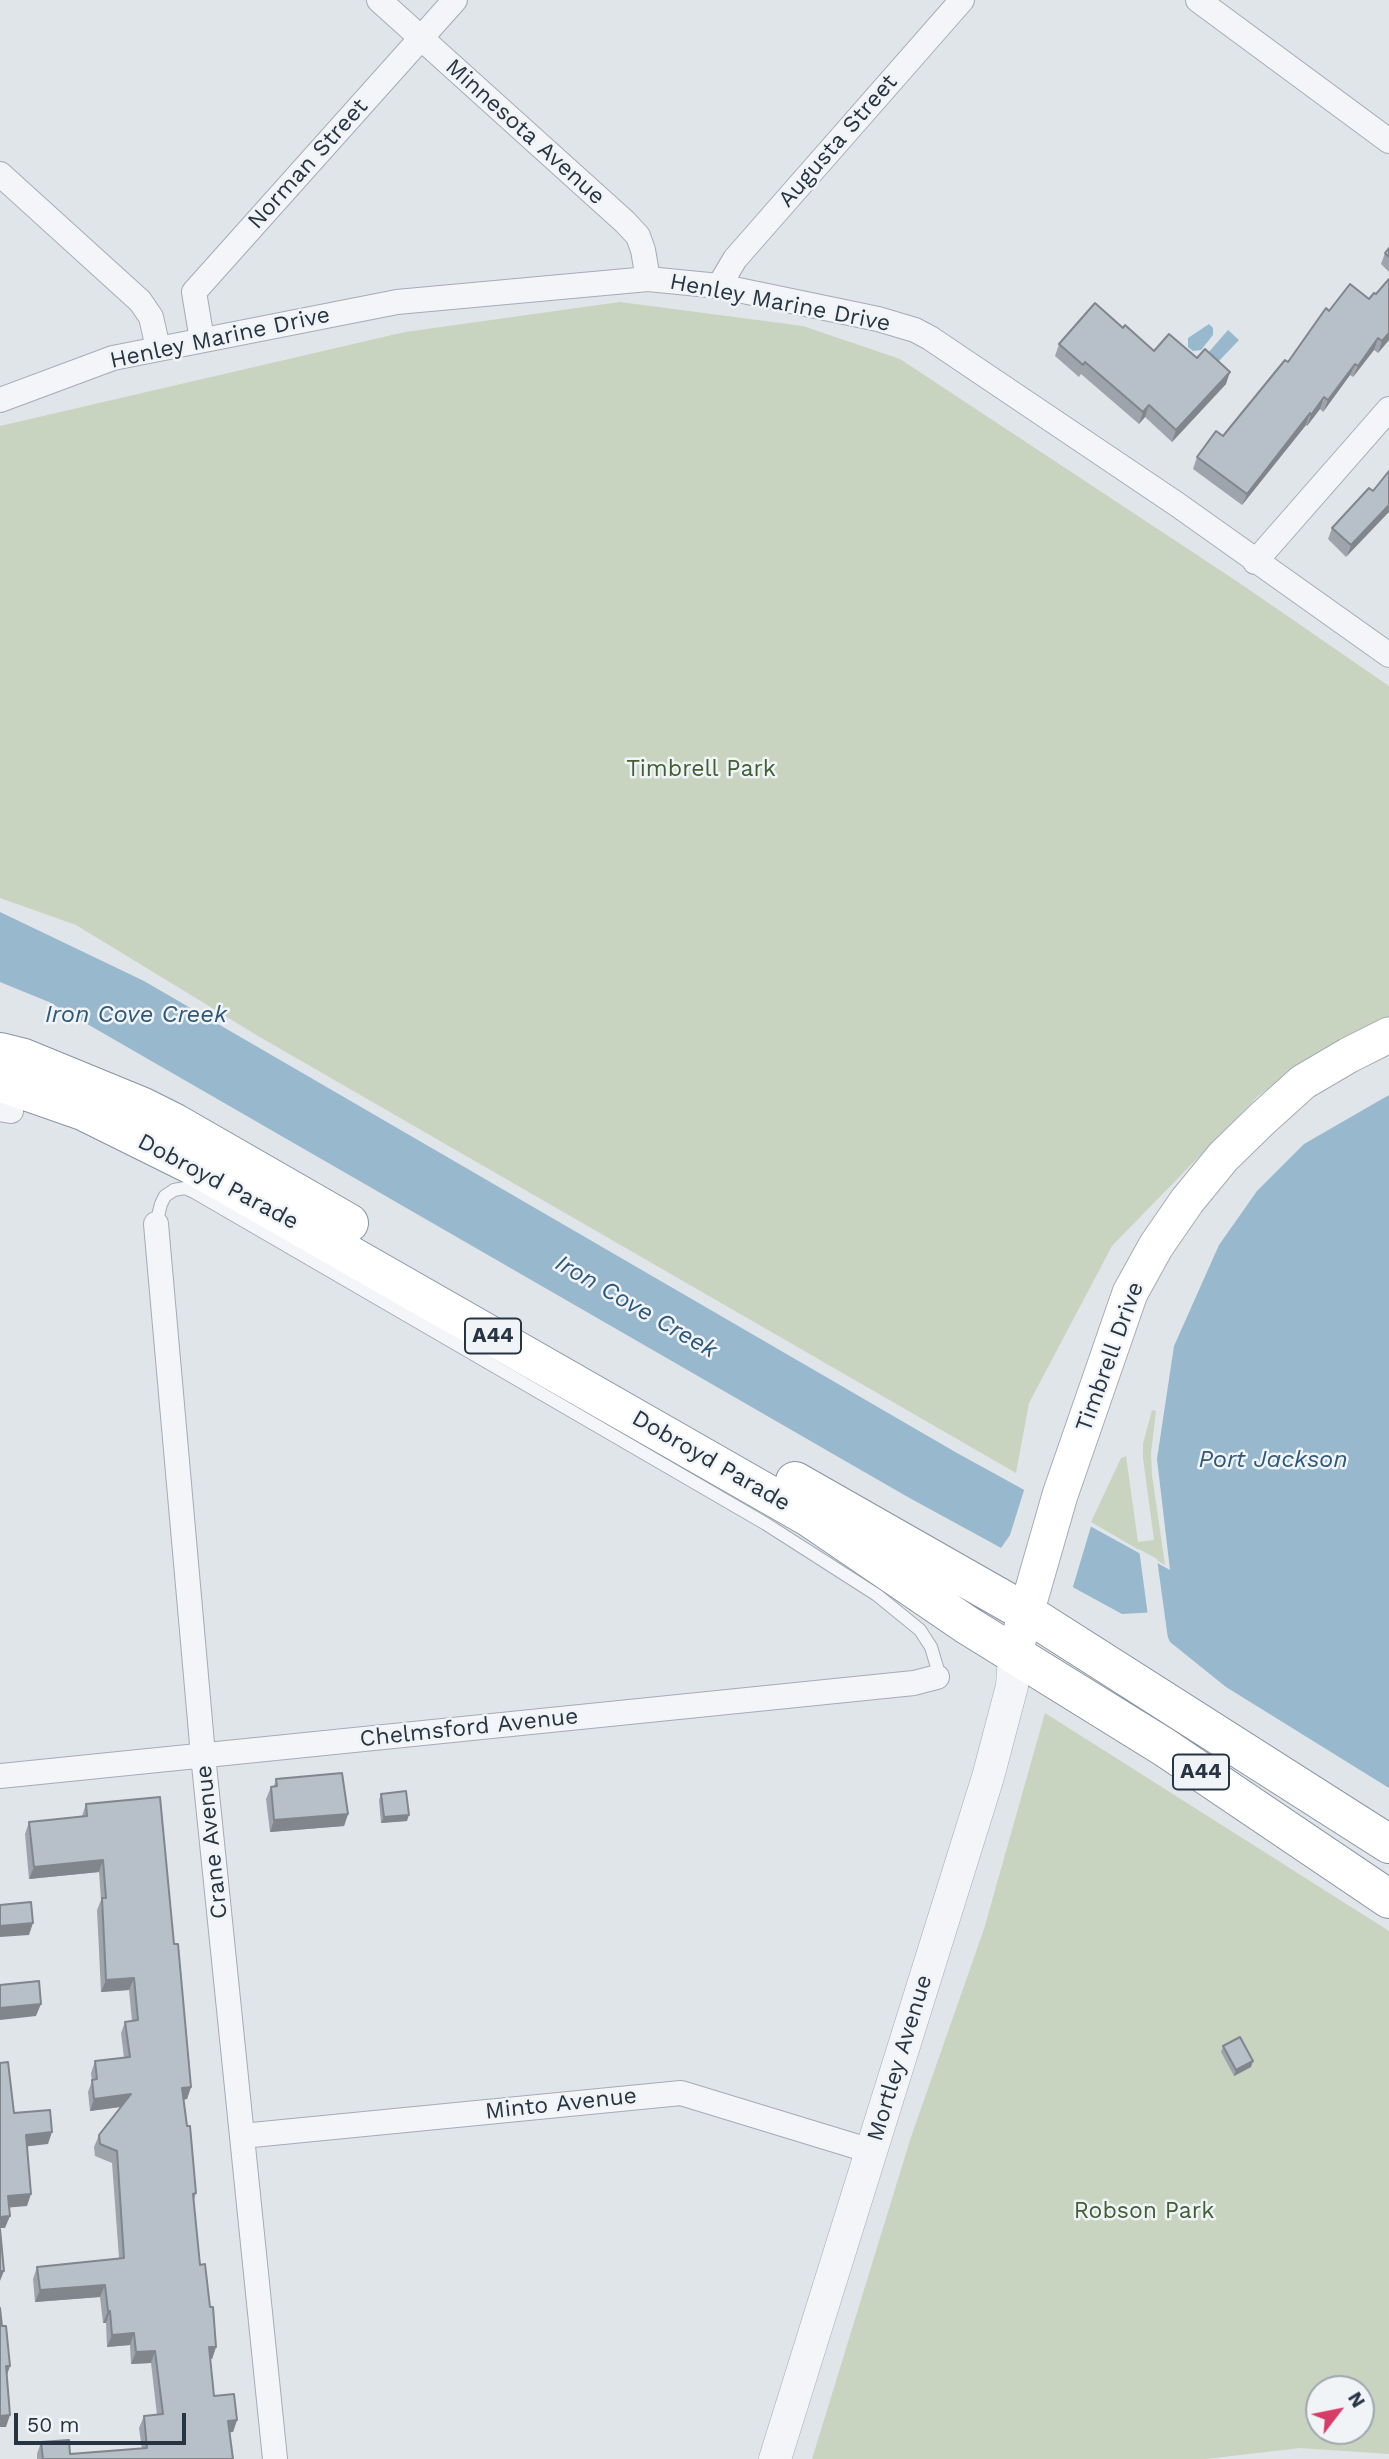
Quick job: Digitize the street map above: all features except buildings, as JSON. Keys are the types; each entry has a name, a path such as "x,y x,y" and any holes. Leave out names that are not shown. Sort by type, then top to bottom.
{"highway":[{"name":"Dobroyd Parade","path":"0,1052 24,1058 141,1106 175,1123 1030,1597 1389,1844"},
{"name":"Dobroyd Parade","path":"4,1101 83,1111 196,1167 810,1518 1014,1655 1164,1747 1389,1899"}],"main road":[{"name":"Timbrell Drive","path":"1014,1655 1060,1495 1130,1293 1156,1246 1187,1201 1223,1157 1303,1083 1389,1035"}],"street":[{"name":"Minnesota Avenue","path":"379,0 625,222 638,236 649,279"},
{"name":"Norman Street","path":"202,340 194,292 455,0"},
{"name":"Augusta Street","path":"719,286 735,259 752,238 962,0"},
{"path":"1198,0 1389,141"},
{"path":"0,174 140,301 151,317 158,348"},
{"name":"Henley Marine Drive","path":"0,400 113,358 397,302 649,279 719,286 915,330 1178,505 1389,655"},
{"path":"1255,562 1389,409"},
{"name":"Crane Avenue","path":"156,1224 203,1755 275,2459"},
{"name":"Mortley Avenue","path":"775,2459 999,1741 1012,1686 1014,1655"},
{"name":"Chelmsford Avenue","path":"0,1776 915,1683 937,1677"},
{"name":"Minto Avenue","path":"242,2136 681,2093 871,2151"}],"lane":[{"name":"Dobroyd Parade","path":"156,1224 160,1204 165,1195 174,1189 185,1188 253,1227 765,1524 877,1595 920,1630 931,1647 937,1677"}],"green space":[{"name":"Timbrell Park","path":"620,302 803,326 900,359 1238,582 1389,686 1389,1018 1354,1032 1294,1069 1257,1097 1112,1246 1029,1403 1016,1473 258,1036 76,925 0,898 0,426 405,332"},
{"path":"1152,1410 1156,1411 1151,1453 1152,1475 1165,1565 1091,1522 1121,1458 1126,1456 1138,1542 1154,1540 1143,1458 1143,1444"},
{"name":"Robson Park","path":"1045,1713 1389,1931 1389,2454 1300,2448 1206,2459 812,2459 911,2137 984,1929"}],"water":[{"path":"1209,324 1213,328 1213,335 1201,350 1193,351 1188,347 1188,338"},
{"path":"1228,330 1239,340 1218,362 1208,353"},
{"path":"0,912 144,981 957,1453 1170,1570 1157,1459 1174,1346 1219,1245 1257,1191 1304,1144 1389,1095 1389,1788 1226,1687 1170,1642 1157,1612 1122,1614 906,1496 49,1002 0,982"}],"pier":[{"path":"1025,1487 1092,1523 1072,1590 999,1551 1010,1535"},
{"path":"1139,1549 1157,1559 1169,1646 1155,1615 1148,1616"}],"water label":[{"name":"Iron Cove Creek","path":"136,1015"},
{"name":"Iron Cove Creek","path":"636,1307"},
{"name":"Port Jackson","path":"1273,1460"}]}
